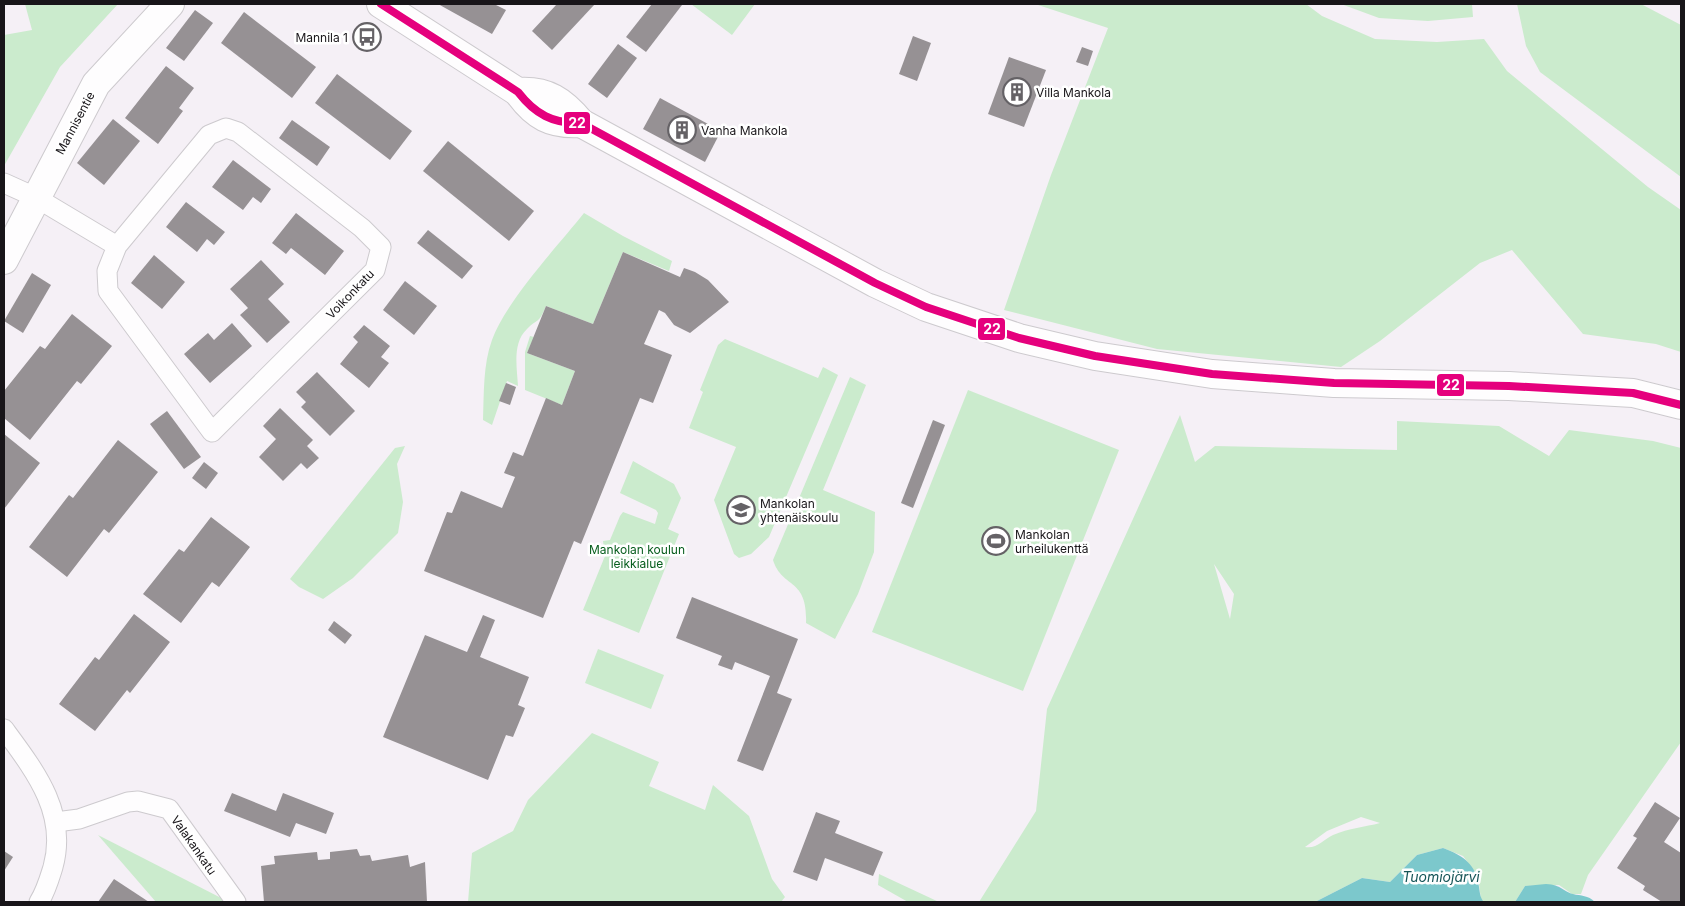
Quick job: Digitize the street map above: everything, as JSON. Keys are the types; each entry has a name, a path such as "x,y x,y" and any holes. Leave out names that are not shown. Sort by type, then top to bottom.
{"main road":[{"name":"Mannisentie","path":"4,260 35,197 96,84 170,4"},
{"path":"381,4 518,92 529,108 542,116 561,124 581,123 875,283 926,307 1019,338 1095,356 1212,374 1334,383 1509,386 1633,393 1681,405"}],"street":[{"name":"Voikonkatu","path":"226,128 238,132 362,228 381,248 375,270 212,432 108,291 107,271 117,246 209,136 226,128"},
{"path":"4,183 35,197 117,246"},
{"path":"4,729 51,801 56,822 58,849 46,891 39,902"},
{"name":"Valakankatu","path":"56,822 79,819 133,802 168,809 236,902"}],"green space":[{"path":"25,4 118,4 60,67 4,166 4,35 32,30"},
{"path":"691,4 755,4 732,35"},
{"path":"1035,4 1306,4 1322,16 1375,39 1437,42 1484,39 1507,71 1648,187 1681,210 1681,352 1656,344 1583,334 1512,250 1480,263 1380,341 1341,367 1157,349 1004,310 1051,175 1108,28"},
{"path":"1341,4 1472,4 1473,17 1428,21 1379,18"},
{"path":"1517,4 1641,4 1681,25 1681,177 1540,72 1526,46"},
{"path":"584,213 623,236 672,261 669,271 623,252 593,324 546,306 540,318 527,329 519,341 516,356 518,386 507,381 492,425 483,420 485,369 492,340 508,308"},
{"path":"530,336 534,337 527,353 575,371 562,405 525,390 525,352"},
{"path":"725,339 818,378 823,367 838,375 769,537 751,554 739,558 734,554 714,500 736,447 689,428 703,392 700,390 718,345"},
{"path":"850,377 866,385 823,490 875,512 874,552 858,594 835,639 806,623 806,608 799,590 782,576 773,560"},
{"name":"Mankolan urheilukenttä","path":"968,390 1119,450 1023,691 872,632"},
{"path":"1180,415 1195,462 1215,446 1397,450 1397,421 1499,426 1549,456 1569,430 1653,441 1681,448 1681,742 1588,875 1581,894 1572,894 1559,885 1525,886 1515,902 1484,902 1481,900 1478,876 1463,856 1443,848 1417,855 1390,882 1362,878 1315,902 979,902 1036,811 1047,709","holes":["1214,564 1234,594 1230,619","1361,817 1380,823 1351,829 1333,835 1316,845 1305,847 1327,831"]},
{"path":"405,446 397,464 403,502 398,533 353,578 323,599 299,587 290,579 395,448"},
{"name":"Mankolan koulun leikkialue","path":"633,461 674,484 681,498 668,529 679,534 639,633 583,610 605,556 603,541 610,540 623,512 655,524 658,513 656,510 620,493"},
{"path":"598,649 664,675 651,709 585,683"},
{"path":"592,733 659,762 649,786 705,810 713,785 749,816 772,879 785,897 781,902 468,902 472,853 513,831 528,800"},
{"path":"98,835 229,902 156,902"},
{"path":"879,874 939,902 908,902 878,885"}],"water":[{"name":"Tuomiojärvi","path":"1443,848 1457,854 1472,867 1484,902 1315,902 1362,878 1390,882 1417,855"},
{"path":"1546,884 1559,887 1569,893 1587,897 1595,902 1515,902 1525,886"}],"building":[{"path":"438,4 494,4 506,10 492,34"},
{"path":"557,4 595,4 552,50 532,31"},
{"path":"652,4 682,5 646,52 626,37"},
{"path":"195,10 213,23 184,61 166,48"},
{"path":"244,12 316,67 292,98 221,43"},
{"path":"913,36 931,43 917,81 899,74"},
{"path":"618,44 637,58 607,98 588,84"},
{"path":"1082,47 1093,51 1088,66 1076,62"},
{"name":"Villa Mankola","path":"1009,57 1046,70 1024,127 988,114"},
{"path":"166,66 194,88 179,108 183,111 158,144 125,118"},
{"path":"337,74 412,131 390,160 315,103"},
{"name":"Vanha Mankola","path":"660,98 721,131 705,162 643,129"},
{"path":"113,119 140,141 104,185 77,163"},
{"path":"292,120 330,147 317,166 279,138"},
{"path":"448,141 534,211 509,241 423,171"},
{"path":"233,160 271,189 261,203 253,197 243,210 212,187"},
{"path":"186,202 225,232 214,245 207,239 197,252 166,227"},
{"path":"296,213 344,251 325,275 291,248 286,254 272,243"},
{"path":"428,230 473,266 462,279 417,243"},
{"path":"623,252 680,277 684,268 695,272 708,280 729,302 690,333 674,325 665,313 659,310 644,344 672,355 653,403 640,398 581,544 574,541 543,618 424,571 447,512 452,513 461,491 502,508 515,477 504,473 513,452 523,456 546,398 562,405 575,371 527,353 546,306 593,324"},
{"path":"154,255 185,282 162,309 131,283"},
{"path":"261,260 284,284 268,299 290,322 267,343 240,315 248,308 230,289"},
{"path":"32,273 51,285 23,333 4,321"},
{"path":"405,281 437,306 414,335 383,310"},
{"path":"72,314 112,346 81,384 77,381 30,440 4,418 4,391 40,346 45,349"},
{"path":"232,323 252,346 210,383 184,354 208,333 214,340"},
{"path":"364,325 390,346 381,357 389,363 369,388 340,364 358,342 353,337"},
{"path":"317,372 355,411 330,436 301,407 306,402 296,392"},
{"path":"506,383 516,387 510,405 499,401"},
{"path":"280,408 313,440 307,446 319,458 307,469 301,463 283,481 259,457 276,439 263,426"},
{"path":"167,411 201,457 184,469 150,424"},
{"path":"933,420 945,425 913,508 901,503"},
{"path":"4,434 40,463 4,509"},
{"path":"118,440 158,472 109,533 104,529 67,577 29,547 69,495 73,498"},
{"path":"204,462 218,473 206,489 192,478"},
{"path":"211,517 250,547 219,587 212,582 181,623 143,594 179,549 184,552"},
{"path":"692,597 798,639 777,693 792,699 763,771 737,761 770,676 735,662 732,670 718,665 722,656 676,638"},
{"path":"134,614 170,642 130,693 127,690 95,731 59,704 95,657 99,660"},
{"path":"483,615 495,620 480,657 529,677 518,705 525,708 513,737 506,735 488,780 383,737 425,635 467,652"},
{"path":"334,621 352,635 345,644 328,630"},
{"path":"232,793 276,811 283,793 334,813 326,834 296,823 290,837 224,811"},
{"path":"1655,802 1680,818 1664,842 1681,853 1681,902 1662,902 1643,890 1645,886 1617,868 1637,838 1633,836"},
{"path":"816,812 840,821 835,833 883,852 873,876 825,858 817,881 793,872"},
{"path":"357,849 360,856 370,855 372,861 408,855 410,867 425,862 427,902 264,902 261,866 275,864 274,856 317,852 318,860 330,859 330,852"},
{"path":"4,851 13,857 4,871"},
{"path":"114,879 149,902 98,902"}],"transit line":[{"name":"22","path":"381,4 518,92 524,100 545,116 562,122 581,123 875,283 926,307 1019,338 1095,356 1212,374 1334,383 1509,386 1633,393 1681,405"}],"place":[{"name":"Mannila 1","path":"367,37"},
{"name":"Villa Mankola","path":"1017,92"},
{"name":"Vanha Mankola","path":"682,130"},
{"name":"Mankolan yhtenäiskoulu","path":"741,510"},
{"name":"Mankolan urheilukenttä","path":"996,541"}]}
